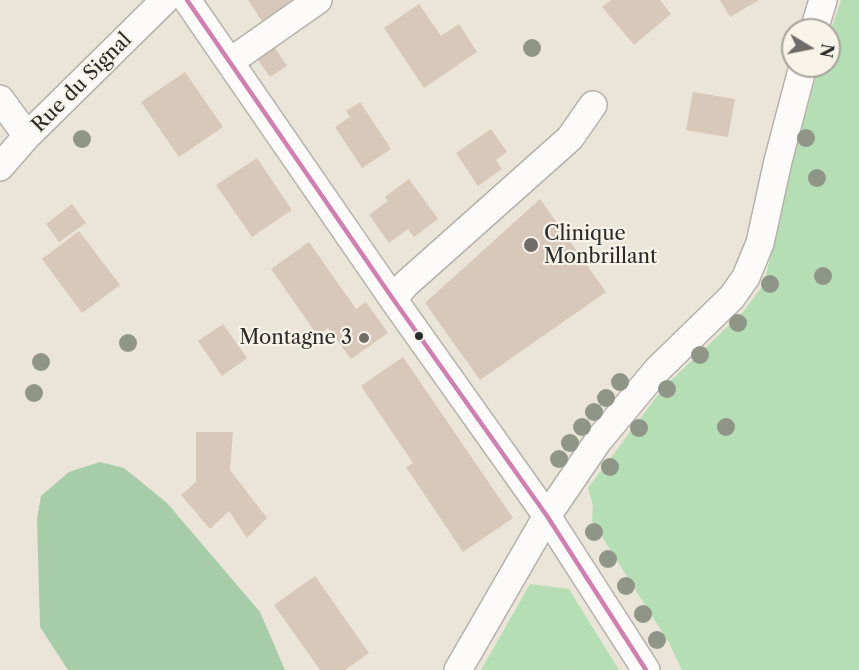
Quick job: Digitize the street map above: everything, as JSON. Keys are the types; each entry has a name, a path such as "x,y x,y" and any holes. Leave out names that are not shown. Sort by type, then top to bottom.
{"street":[{"name":"Rue du Signal","path":"0,166 27,136 165,0"},
{"path":"187,0 393,299 547,516 646,670"},
{"path":"231,61 318,0"},
{"path":"818,18 823,0"},
{"path":"458,670 547,516 598,441 649,379 732,297 746,277 760,243 800,78"},
{"path":"0,99 27,136"},
{"path":"393,299 406,284 570,138 593,105"}],"path":[{"path":"567,670 575,670"}],"green space":[{"path":"841,0 859,0 859,670 682,670 669,643 592,521 593,505 588,488 664,387 743,312 764,284 796,146 816,78 841,78 841,18 835,18"},
{"path":"100,462 124,468 167,503 260,612 285,670 68,670 40,627 37,519 41,496 69,472"},
{"path":"530,584 569,589 619,670 481,670"}],"building":[{"path":"248,0 292,0 262,21"},
{"path":"611,0 660,0 671,14 634,45 602,7"},
{"path":"720,0 759,0 730,17"},
{"path":"419,4 441,36 459,24 477,52 424,88 384,28"},
{"path":"273,45 287,66 270,77 256,57"},
{"path":"185,72 223,127 179,157 141,102"},
{"path":"693,92 735,99 728,137 686,130"},
{"path":"360,102 391,149 362,168 335,127 350,117 346,111"},
{"path":"491,129 507,152 496,160 502,169 478,186 456,153"},
{"path":"257,158 292,210 252,237 216,185"},
{"path":"409,179 438,219 414,237 408,229 389,243 369,215 388,201 385,197"},
{"name":"Clinique Monbrillant","path":"540,199 606,292 480,380 425,303"},
{"path":"72,204 86,223 59,242 46,224"},
{"path":"79,231 120,285 82,313 42,259"},
{"path":"309,242 356,309 366,302 388,333 351,359 328,328 318,336 271,269"},
{"path":"223,324 247,358 222,376 198,341"},
{"path":"403,357 513,518 463,552 406,467 413,463 361,386"},
{"path":"196,432 233,432 230,470 267,518 247,538 229,511 210,529 181,495 196,482"},
{"path":"315,576 369,653 345,670 320,670 274,605"}],"transit line":[{"path":"187,0 393,299 547,516 646,670"}],"place":[{"name":"Clinique Monbrillant","path":"531,245"},
{"name":"Montagne 3","path":"364,338"}]}
